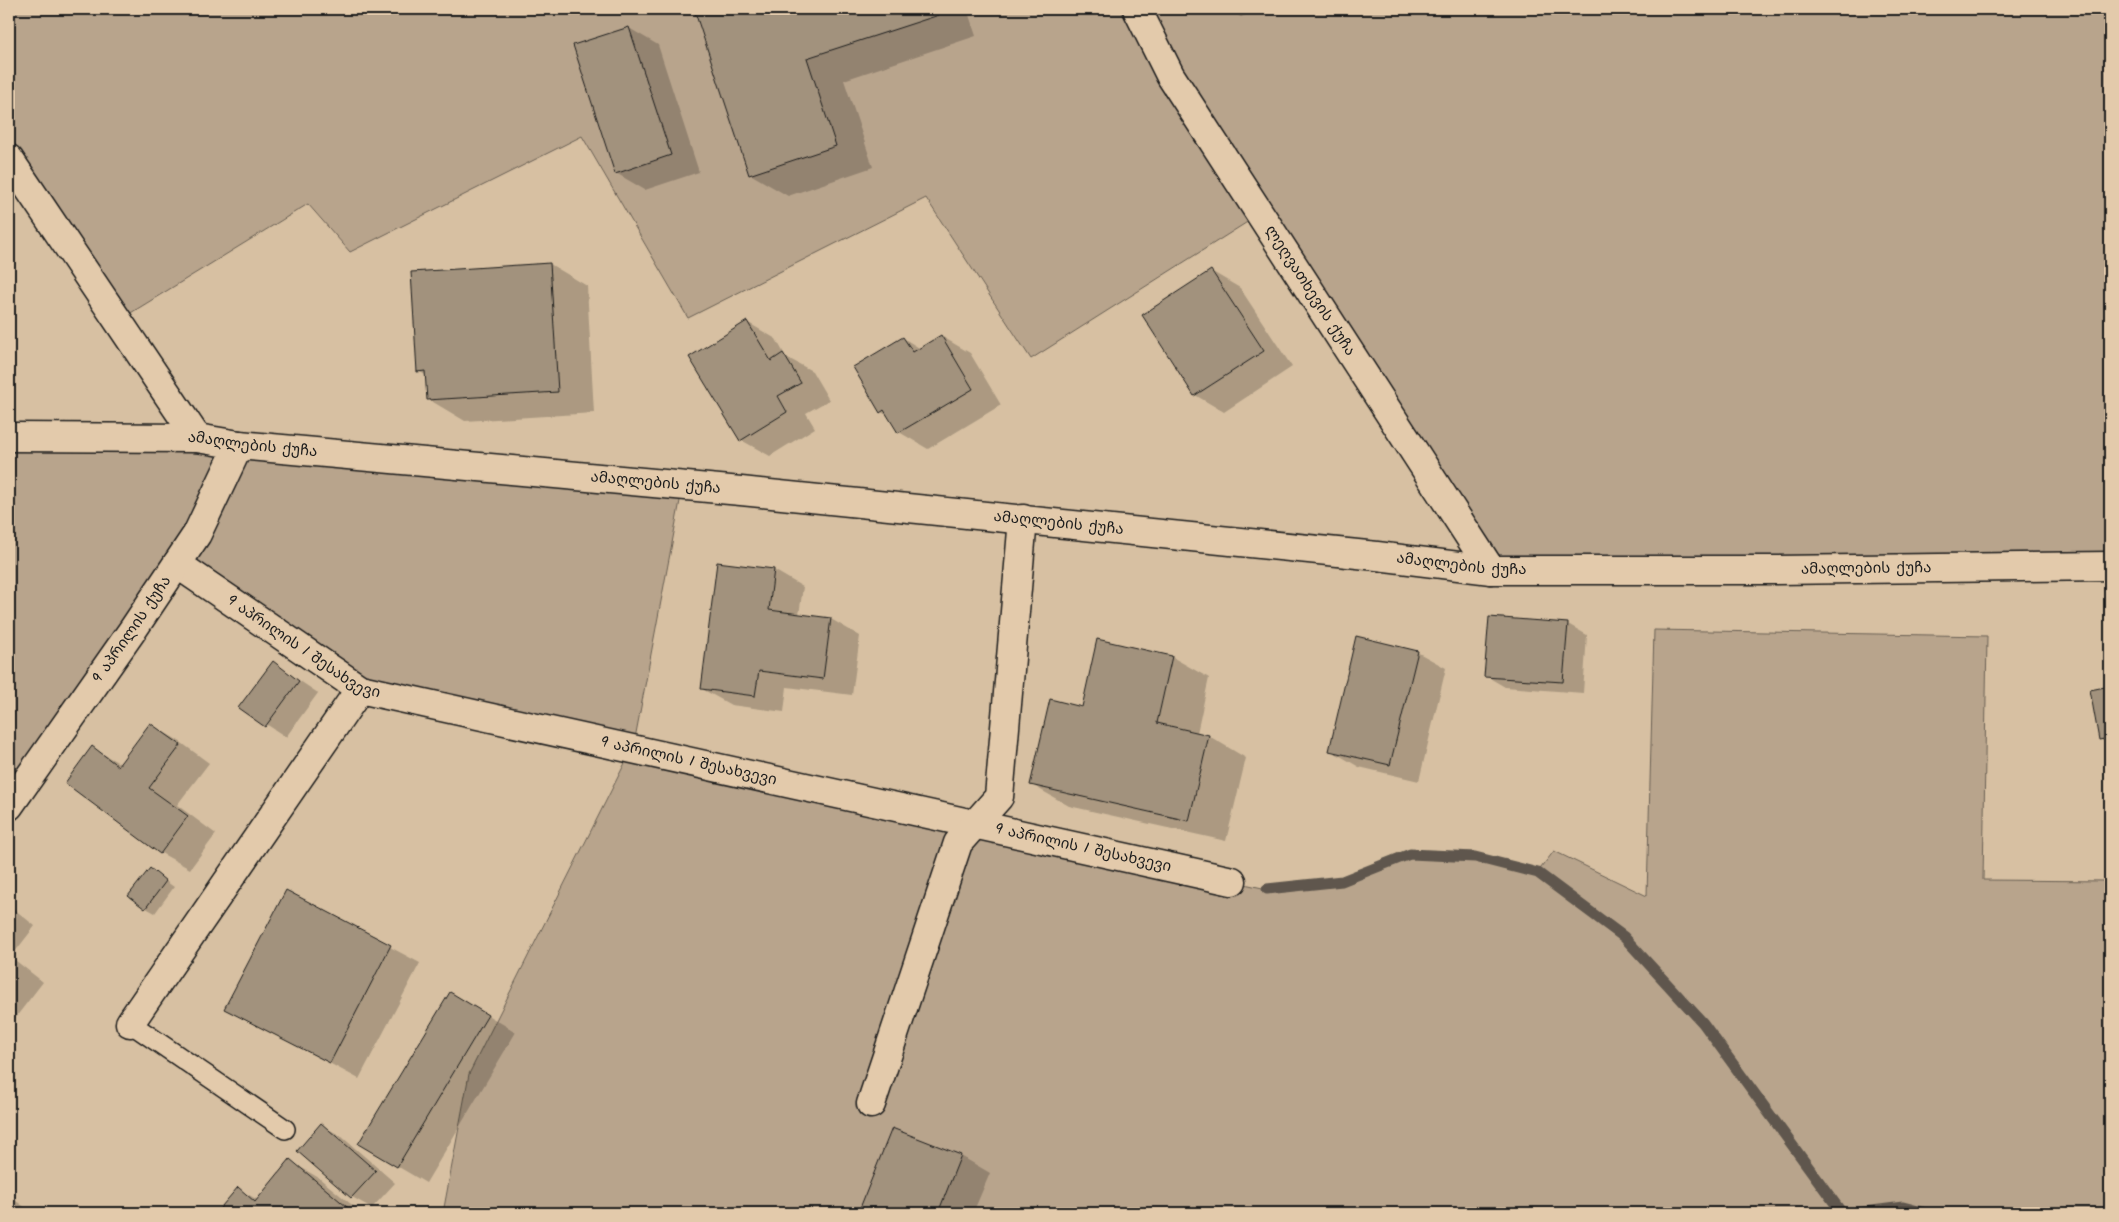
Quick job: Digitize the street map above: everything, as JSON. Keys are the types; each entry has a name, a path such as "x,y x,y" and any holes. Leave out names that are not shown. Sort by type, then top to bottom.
{"street":[{"name":"ლეღვათხევის ქუჩა","path":"1136,9 1170,75 1490,570"},
{"path":"9,159 197,438"},
{"path":"9,200 39,206"},
{"name":"ამაღლების ქუჩა","path":"9,437 197,438 239,445 732,490 1023,519 1377,556 1490,570 1776,570 2110,566"},
{"name":"9 აპრილის ქუჩა","path":"9,806 129,637 197,534 239,445"},
{"path":"871,1104 958,843 999,796 1023,519"},
{"name":"9 აპრილის I შესახვევი","path":"177,564 360,689 1232,881"},
{"path":"130,1023 360,689"}],"lane":[{"path":"130,1023 285,1129"}],"shaded area":[{"path":"9,9 2110,9 2110,566 1491,570 1260,214 1031,359 926,198 688,318 582,136 350,252 308,204 129,314 9,136"},
{"path":"9,437 683,485 633,749 1267,889 1342,881 1410,854 1475,857 1537,873 1554,851 1647,896 1654,630 1987,636 1983,880 2110,881 2110,1213 443,1213 469,1074 632,749 360,689 177,565 9,806"}],"building":[{"path":"694,9 937,9 939,15 807,58 836,146 749,175"},
{"path":"629,27 671,155 615,174 573,45"},
{"path":"550,263 558,392 427,400 425,371 417,372 411,272"},
{"path":"1211,270 1264,351 1194,396 1142,315"},
{"path":"747,321 771,361 783,353 801,383 778,396 787,412 740,441 689,357"},
{"path":"941,335 973,389 898,433 884,410 880,413 853,367 903,337 913,352"},
{"path":"717,562 774,569 769,610 831,618 823,679 759,671 755,696 701,689"},
{"path":"1489,617 1568,623 1563,682 1484,677"},
{"path":"1356,636 1418,651 1390,765 1329,751"},
{"path":"1097,639 1172,656 1157,723 1209,735 1189,821 1030,785 1050,699 1082,707"},
{"path":"273,661 299,681 265,727 238,708"},
{"path":"2110,686 2110,738 2099,740 2090,690"},
{"path":"150,723 181,745 149,788 188,816 160,854 65,783 92,746 118,766"},
{"path":"150,868 166,881 145,909 128,896"},
{"path":"286,890 391,945 330,1063 224,1009"},
{"path":"450,992 488,1015 397,1167 358,1144"},
{"path":"321,1123 376,1171 351,1198 297,1151"},
{"path":"892,1128 961,1155 938,1213 858,1213"},
{"path":"290,1159 353,1212 216,1213 238,1187 255,1202"}],"waterway":[{"path":"1267,889 1342,881 1410,854 1475,857 1538,873 1624,937 1703,1023 1842,1213"},
{"path":"1857,1213 1903,1207 1926,1213"}]}
